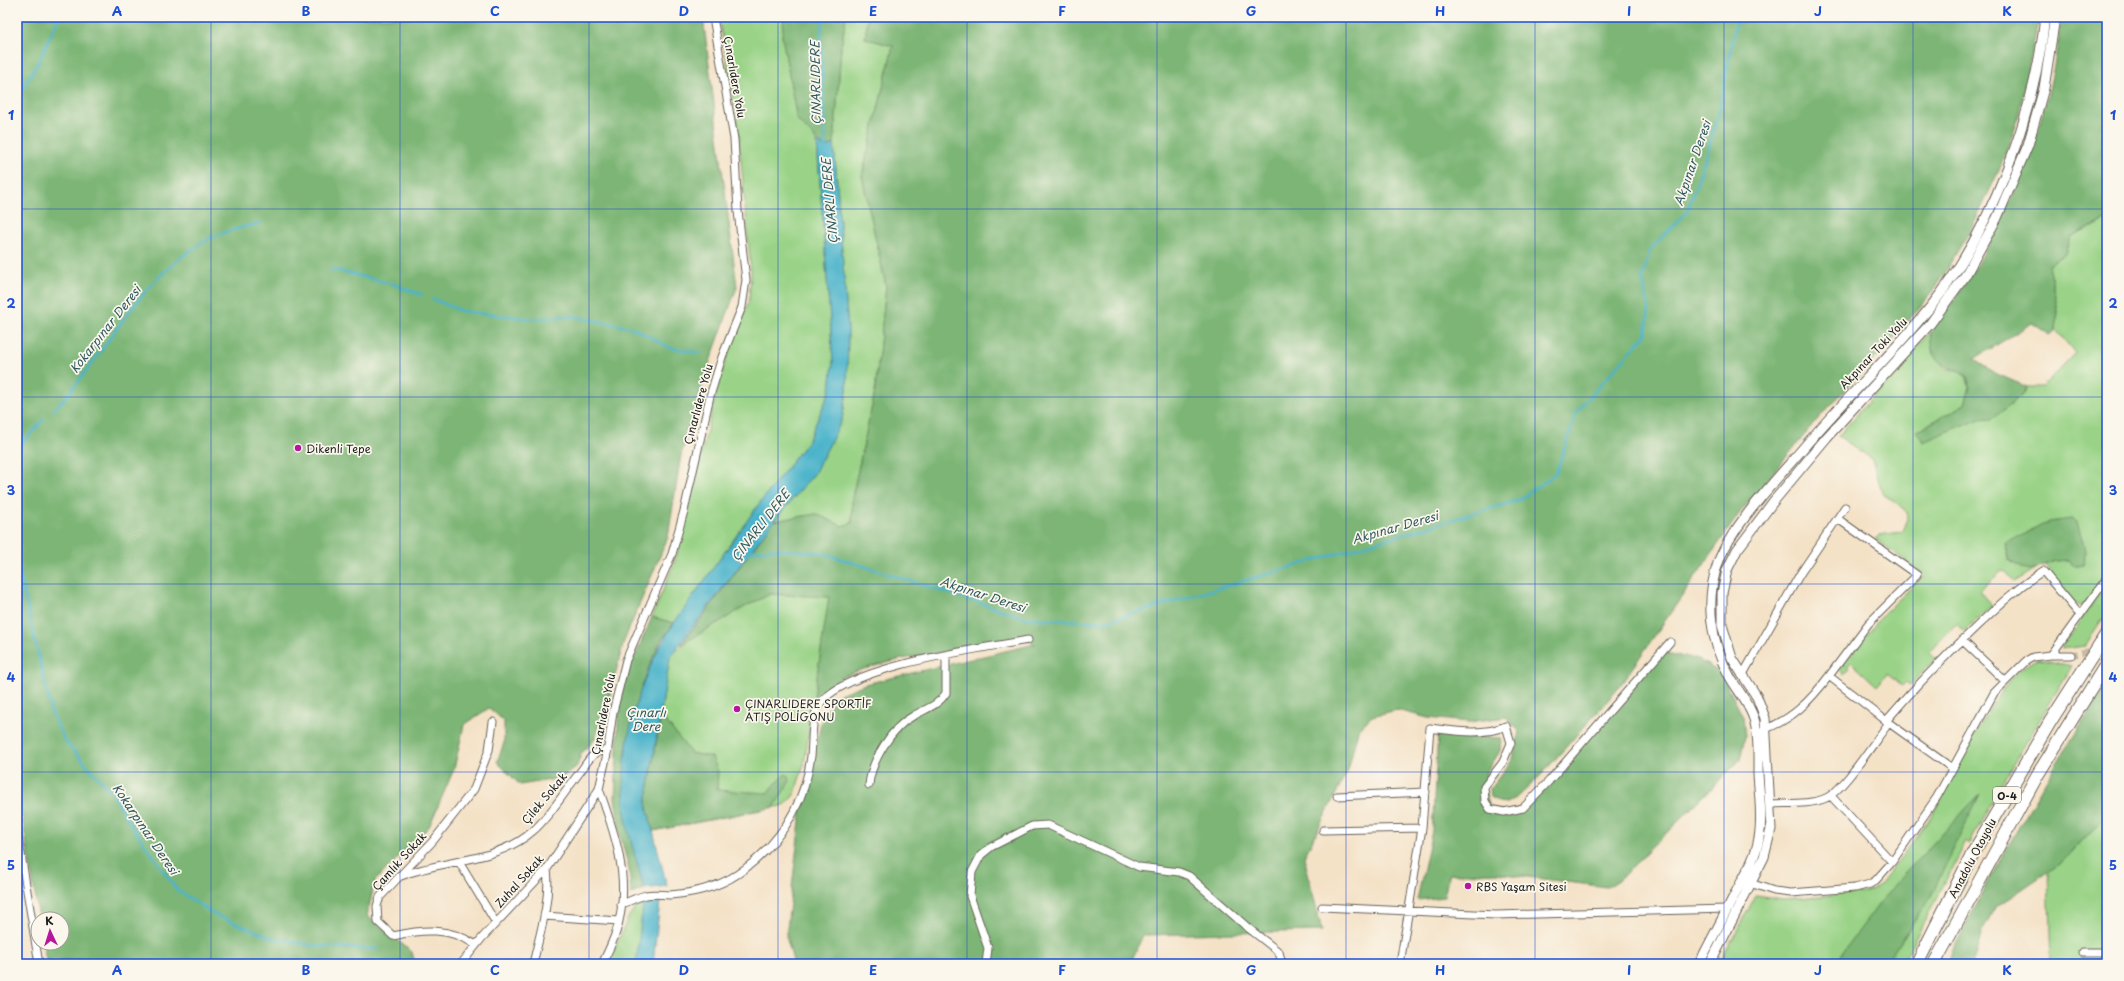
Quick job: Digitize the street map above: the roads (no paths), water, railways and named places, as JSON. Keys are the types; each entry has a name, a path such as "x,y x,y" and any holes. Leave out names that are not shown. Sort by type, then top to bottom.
{"highway":[{"name":"Anadolu Otoyolu","path":"1917,964 1978,845 2050,722 2107,633"},
{"name":"Anadolu Otoyolu","path":"1934,964 2038,774 2107,663"}],"main road":[{"name":"Akpınar Toki Yolu","path":"1747,882 1760,836 1757,732 1751,712 1734,684 1718,649 1712,623 1711,594 1720,559 1730,540 1759,500 1817,431 1933,304 1971,245 2000,184 2020,131 2036,71 2045,17"},
{"name":"Akpınar Toki Yolu","path":"1747,882 1768,846 1771,829 1771,804 1767,728 1762,707 1742,676 1728,647 1721,614 1722,593 1732,558 1773,502 1827,437 1930,324 1965,276 1997,218 2028,144 2044,88 2055,17"},
{"path":"1699,964 1727,909 1747,882"},
{"path":"1710,964 1747,882"}],"street":[{"name":"Çınarlıdere Yolu","path":"599,788 608,750 613,712 624,666 672,554 684,511 710,396 722,357 742,307 745,266 738,210 734,139 714,17"},
{"path":"1742,676 1800,574 1845,507"},
{"path":"1757,732 1787,720 1803,707 1829,676 1871,620 1917,575 1838,519"},
{"path":"1771,804 1818,801 1831,796 1888,722 1930,671 2019,586 2042,571 2080,615"},
{"path":"2051,655 2107,578"},
{"path":"621,905 645,895 687,893 711,887 731,879 747,868 782,832 795,811 808,775 816,710 823,701 847,683 863,676 946,656 1028,640"},
{"path":"1962,640 2004,681"},
{"path":"1400,964 1410,910 1422,828 1430,728 1458,731 1494,732 1506,726 1511,743 1503,762 1484,787 1485,801 1490,808 1504,812 1523,808 1549,781 1670,642"},
{"path":"1747,882 1782,892 1855,888 1870,884 1876,880 1892,862 1937,797 1986,704 2004,681 2026,661 2033,657 2071,655"},
{"path":"869,785 872,770 889,738 899,726 912,716 938,703 946,693 946,656"},
{"path":"1829,676 1888,722 1952,768"},
{"name":"Çamlık Sokak","path":"476,945 466,938 446,931 427,931 393,936 378,922 376,906 380,897 398,876 433,841 474,788 489,750 493,722"},
{"name":"Çilek Sokak","path":"398,876 418,869 459,862 510,846 533,831 595,754 608,750"},
{"path":"599,788 620,856 621,905 619,921 602,964"},
{"name":"Zuhal Sokak","path":"463,964 476,945 547,868 599,788"},
{"path":"1337,796 1426,792"},
{"path":"1831,796 1892,862"},
{"path":"986,964 988,948 970,896 972,872 981,855 990,847 1032,826 1048,825 1139,867 1179,872 1189,876 1247,927 1279,952 1282,964"},
{"path":"1322,830 1422,828"},
{"path":"17,830 39,964"},
{"path":"459,862 496,923"},
{"path":"532,964 544,916 548,886 547,868"},
{"path":"17,880 25,879"},
{"path":"1322,907 1496,915 1727,909"},
{"path":"544,916 619,921"},
{"path":"2082,954 2107,953"}],"water":[{"path":"817,142 825,148 834,144 848,329 847,392 842,420 814,474 774,521 670,657 646,803 667,886 644,889 629,834 624,800 626,753 635,707 642,685 651,663 674,623 759,504 808,441 830,391 833,361"},
{"path":"651,901 660,901 653,964 636,964 643,904"}],"waterway":[{"path":"17,98 39,61 59,17"},
{"name":"ÇINARLIDERE","path":"823,17 821,30 825,148"},
{"name":"Akpınar Deresi","path":"748,551 777,549 822,553 1027,618 1104,622 1519,500 1556,473 1577,411 1646,334 1649,308 1642,278 1650,250 1687,211 1706,157 1718,115 1737,17"},
{"name":"Kokarpınar Deresi","path":"54,410 73,388 140,299 158,278 179,259 203,242 217,235 261,223"},
{"path":"331,269 393,284 422,295"},
{"path":"433,299 461,311 532,319 571,316 633,328 671,348 701,353"},
{"name":"Kokarpınar Deresi","path":"17,449 44,419"},
{"name":"Kokarpınar Deresi","path":"17,562 52,714 65,741 113,794 129,822 177,890 217,916 273,938 316,946 377,949"}],"tunnel":[{"path":"2071,655 2107,648"}],"place":[{"name":"Dikenli Tepe","path":"298,448"},
{"name":"ÇINARLIDERE SPORTİF ATIŞ POLİGONU","path":"737,709"},
{"name":"RBS Yaşam Sitesi","path":"1468,886"}],"water label":[{"name":"ÇINARLI DERE","path":"829,201"},
{"name":"ÇINARLI DERE","path":"760,525"},
{"name":"Çınarlı Dere","path":"646,719"}]}
